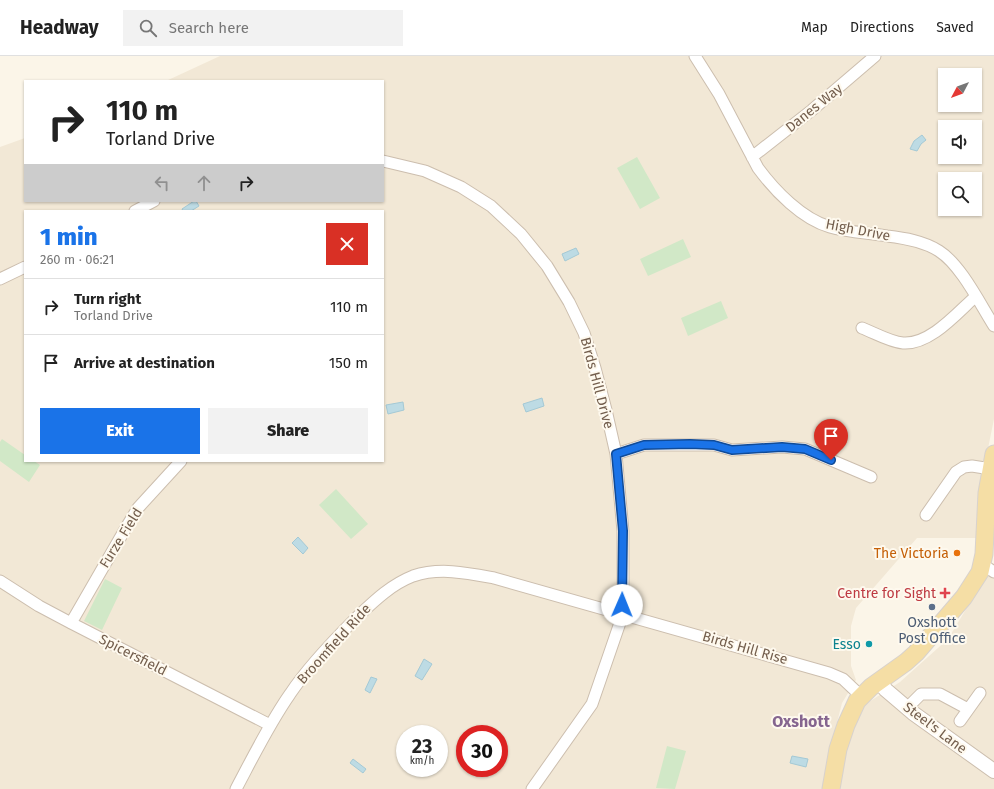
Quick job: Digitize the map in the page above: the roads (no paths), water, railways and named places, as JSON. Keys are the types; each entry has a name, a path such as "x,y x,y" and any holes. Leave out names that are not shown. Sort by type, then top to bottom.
{"main road":[{"path":"831,789 838,749 853,708 861,696 878,681 906,662 927,642 964,597 976,579 988,568 984,554 987,493 993,462"}],"street":[{"name":"High Drive","path":"695,56 722,100 752,157 766,179 788,202 830,227 893,237 925,244 939,251 951,261 994,326"},
{"name":"Danes Way","path":"752,157 812,110 875,56"},
{"name":"Birds Hill Drive","path":"384,161 425,171 467,191 491,206 521,234 547,266 569,302 584,333 595,368 616,454 623,531 623,614 592,704 532,789"},
{"path":"137,210 152,202"},
{"path":"0,279 24,267"},
{"path":"862,328 894,341 904,343 914,342 936,332 975,296"},
{"path":"616,454 644,445 714,445 732,450 782,447 805,449 871,477"},
{"name":"Furze Field","path":"71,623 138,508 180,462"},
{"path":"926,515 956,472 964,467 993,462"},
{"name":"Broomfield Ride","path":"236,789 270,725 290,693 335,639 376,598 393,586 413,576 432,572 461,571 494,578 623,614"},
{"name":"Spicersfield","path":"0,581 39,606 270,725"},
{"name":"Birds Hill Rise","path":"623,614 829,672 843,679 861,696"},
{"name":"Steel's Lane","path":"878,681 907,708 938,732 994,771"},
{"path":"960,721 980,693"},
{"path":"907,708 921,694 940,694 968,709"}],"water":[{"path":"922,135 926,140 921,144 917,151 910,149 914,141"},
{"path":"192,202 197,202 199,206 193,210 182,209"},
{"path":"576,248 579,254 565,261 562,254"},
{"path":"542,398 544,406 526,412 523,404"},
{"path":"403,402 404,410 388,414 386,405"},
{"path":"298,537 308,548 303,554 292,543"},
{"path":"424,659 432,664 422,680 415,676"},
{"path":"371,677 377,679 370,693 365,690"},
{"path":"792,756 808,759 806,767 790,763"},
{"path":"353,759 366,769 363,773 350,763"}],"place":[{"name":"The Victoria","path":"957,553"},
{"name":"Centre for Sight","path":"945,593"},
{"name":"Oxshott Post Office","path":"932,607"},
{"name":"Esso","path":"869,644"}],"district":[{"name":"Oxshott","path":"801,721"}]}
